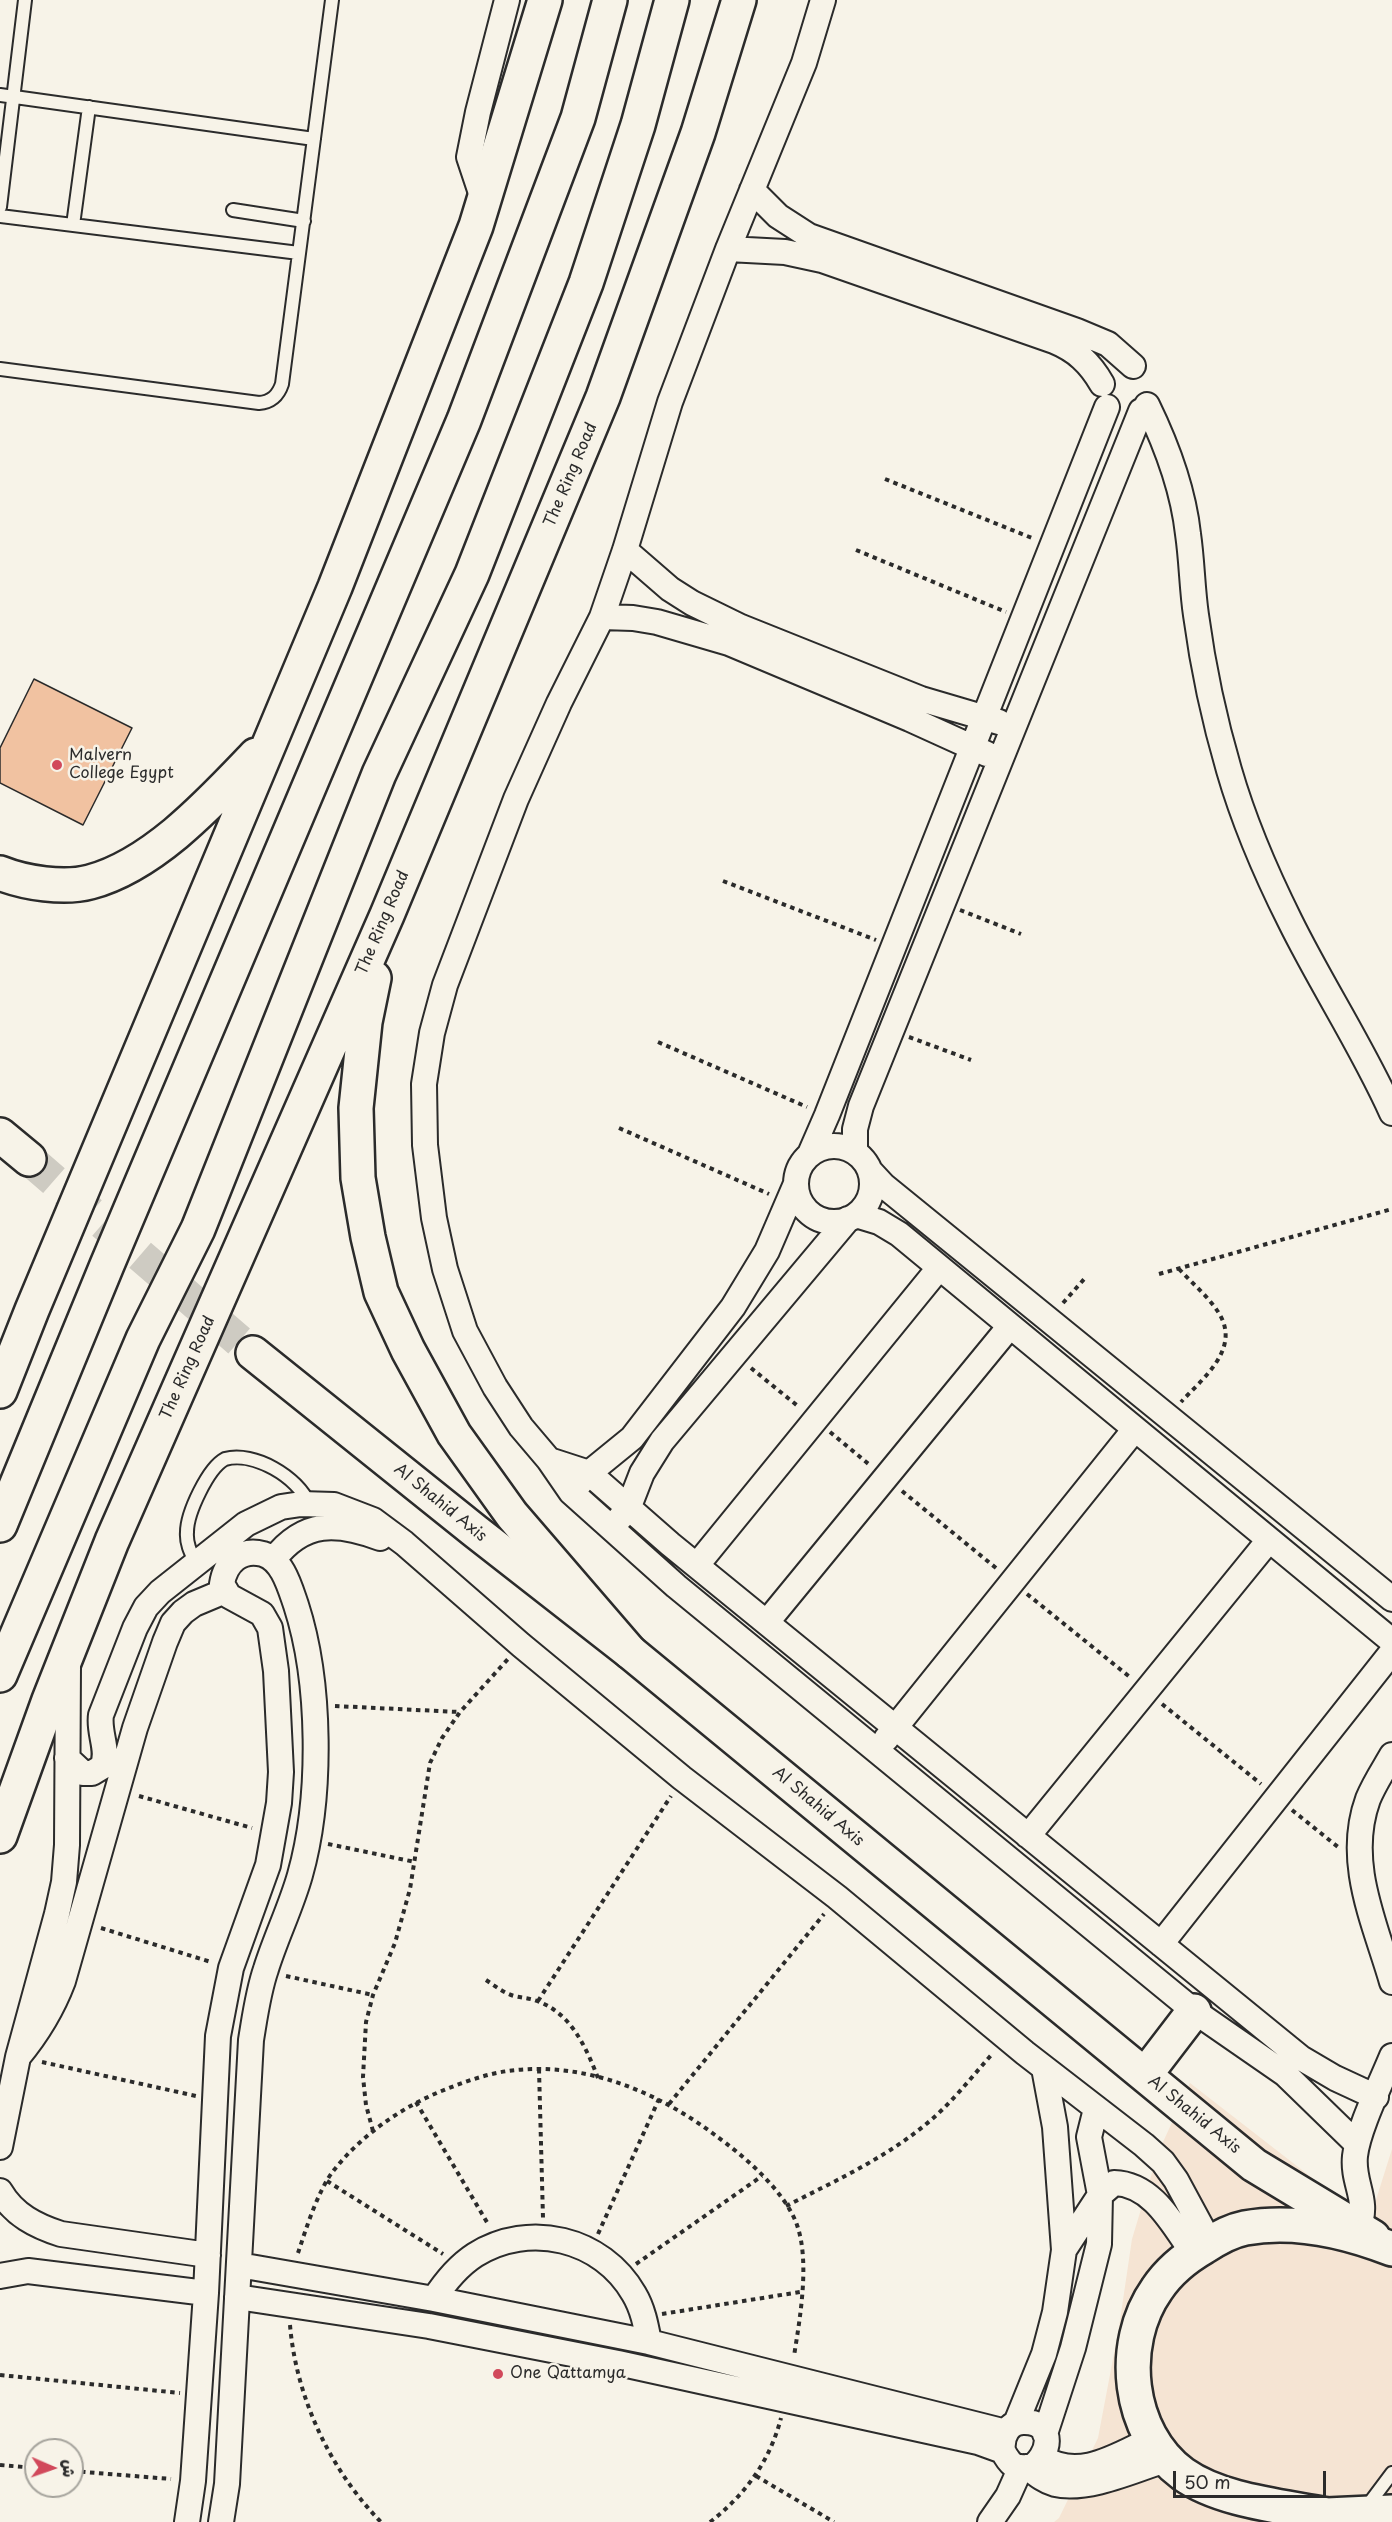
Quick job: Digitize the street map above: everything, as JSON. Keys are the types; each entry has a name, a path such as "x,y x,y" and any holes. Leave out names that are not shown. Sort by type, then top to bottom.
{"main road":[{"path":"0,1391 335,587 484,202 545,0"},
{"path":"0,1526 111,1254 465,420 578,118 610,0"},
{"path":"0,1674 143,1339 198,1229 380,774 472,574 586,283 638,125 672,0"},
{"name":"The Ring Road","path":"0,1836 112,1541 387,915 608,387 698,133 739,0"},
{"path":"0,873 40,883 65,884 90,882 124,868 157,847 213,800 270,740"},
{"path":"387,915 365,1022 356,1108 358,1178 368,1237 381,1292 408,1350 454,1434 512,1515 630,1652"},
{"path":"0,1135 29,1159"},
{"path":"0,1346 32,1310"},
{"name":"Al Shahid Axis","path":"253,1353 475,1532 630,1652 1254,2165 1392,2249"},
{"path":"1145,2075 1194,2011"},
{"path":"1327,2515 1216,2490 1182,2473 1160,2449 1138,2407 1133,2358 1137,2334 1144,2312 1156,2290 1171,2271 1201,2248 1228,2233 1245,2228 1295,2225 1345,2234 1392,2249"},
{"path":"1294,2522 1327,2515 1377,2514"}],"street":[{"path":"484,202 469,157 507,0"},
{"path":"823,0 804,63 728,249 670,402 602,617 559,703 516,799 445,985 432,1033 424,1084 425,1145 434,1218 445,1269 465,1331 514,1417 549,1460 571,1492 611,1529 1194,2011 1285,2074 1357,2144"},
{"path":"752,190 778,216 809,236 1077,331 1108,345 1147,375 1150,382 1150,398 857,1117 855,1152"},
{"path":"728,249 785,252 822,260 1054,340 1083,357 1094,369 1113,411 1127,416 1144,408"},
{"path":"810,1154 1052,546 1105,395 1111,370 1133,366"},
{"path":"1144,408 1169,454 1184,506 1197,625 1209,693 1229,771 1257,848 1290,921 1375,1075 1392,1113"},
{"path":"625,550 670,589 733,623 921,699 1015,727"},
{"path":"602,617 633,618 657,622 729,643 910,718 971,748 1002,759"},
{"path":"571,1492 589,1473 632,1438 733,1307 767,1251 792,1194 801,1163 820,1148 832,1145 855,1152 883,1185 1392,1599"},
{"path":"611,1529 628,1509 651,1457 735,1354 852,1217 864,1206 870,1195 870,1171"},
{"path":"792,1194 813,1216 824,1221 836,1222 852,1217 890,1227 1392,1641"},
{"path":"697,1564 939,1268"},
{"path":"767,1622 1010,1326"},
{"path":"877,1750 1135,1429"},
{"path":"549,1460 589,1473 628,1509 1301,2058 1335,2078 1376,2097"},
{"path":"67,1758 79,1771 87,1774 102,1767 106,1752 101,1738 101,1715 135,1628 146,1607 246,1524 281,1507 309,1504 334,1505 373,1520 389,1530 521,1645 682,1778 837,1897 1007,2038 1163,2162 1176,2180 1201,2248"},
{"path":"274,1559 294,1538 321,1527 336,1526 365,1533 417,1556"},
{"path":"1028,1836 1269,1540"},
{"path":"187,2522 193,2481 207,2293 218,2036 231,1968 268,1865 280,1793 281,1740 270,1628 262,1614 230,1596 222,1584 226,1569 237,1557 252,1552 267,1555 280,1566 299,1617 306,1643 314,1705 315,1773 308,1840 297,1885 265,1971 252,2040 226,2484 221,2522"},
{"path":"188,1570 194,1604"},
{"path":"18,2057 37,2034 52,2008 63,1981 135,1728 173,1623 194,1604 225,1591"},
{"path":"0,2147 18,2057 64,1882 67,1845 68,1652"},
{"path":"1161,1944 1392,1652"},
{"path":"1392,1755 1369,1799 1360,1831 1359,1864 1363,1887 1392,1982"},
{"path":"1358,2228 1362,2218 1363,2202 1355,2174 1357,2144 1392,2056"},
{"path":"1044,2068 1055,2127 1064,2250 1055,2312 1044,2354 1008,2435 1007,2458 1030,2464 1080,2469 1160,2449"},
{"path":"990,2522 1030,2464 1047,2446 1045,2434 1073,2348 1094,2271 1099,2244 1100,2195 1089,2138 1096,2109"},
{"path":"1064,2250 1100,2195 1114,2183 1124,2183 1138,2189 1201,2248"},
{"path":"0,2191 21,2216 40,2228 61,2234 208,2255"},
{"path":"434,2299 461,2266 473,2256 499,2243 529,2237 568,2241 591,2251 621,2275 644,2317 649,2342"},
{"path":"239,2265 434,2299 649,2342 1008,2435"},
{"path":"0,2276 28,2271 207,2293"},
{"path":"237,2297 440,2328 618,2363 978,2442 1008,2435 1023,2421 1035,2424 1045,2434"},
{"path":"786,2400 791,2377"}],"lane":[{"path":"0,207 25,0"},
{"path":"0,369 265,403 276,396 282,384 332,0"},
{"path":"0,95 314,139"},
{"path":"73,225 89,107"},
{"path":"233,210 303,220"},
{"path":"0,216 299,253"},
{"path":"188,1570 188,1522 210,1473 225,1459 246,1458 281,1473 295,1482 309,1504"},
{"path":"1377,2514 1392,2473"}],"path":[{"path":"885,479 1052,546"},
{"path":"856,550 1023,619"},
{"path":"723,881 893,947"},
{"path":"943,903 1021,934"},
{"path":"892,1031 971,1060"},
{"path":"658,1042 827,1115"},
{"path":"619,1128 792,1194"},
{"path":"1159,1274 1392,1209"},
{"path":"1168,1416 1218,1362 1225,1347 1226,1330 1220,1315 1179,1269"},
{"path":"1049,1319 1086,1277"},
{"path":"735,1354 1359,1864"},
{"path":"373,2131 366,2104 363,2049 366,2022 373,1995 395,1943 411,1889 430,1763 442,1738 460,1712 521,1645"},
{"path":"314,1705 460,1712"},
{"path":"538,2001 682,1778"},
{"path":"118,1790 274,1834"},
{"path":"308,1840 416,1862"},
{"path":"669,2104 837,1897"},
{"path":"80,1922 231,1968"},
{"path":"265,1971 373,1995"},
{"path":"486,1980 512,1995 538,2001 557,2011 571,2025 587,2050 598,2078"},
{"path":"786,2206 856,2170 904,2141 944,2109 1007,2038"},
{"path":"18,2057 214,2100"},
{"path":"539,2069 544,2237"},
{"path":"291,2274 327,2181 334,2170 373,2131 416,2102 474,2079 516,2070 539,2069 569,2072 621,2083 669,2104 731,2147 762,2176 786,2206 797,2225 803,2272 791,2377"},
{"path":"591,2251 659,2099"},
{"path":"416,2102 499,2243"},
{"path":"621,2275 762,2176"},
{"path":"327,2181 461,2266"},
{"path":"644,2317 801,2292"},
{"path":"288,2305 292,2344 303,2388 317,2426 334,2462 381,2522"},
{"path":"0,2375 198,2395"},
{"path":"710,2522 756,2476 769,2452 786,2400"},
{"path":"0,2465 24,2467"},
{"path":"84,2472 193,2481"},
{"path":"756,2476 834,2522"},
{"path":"715,2518 720,2522"}],"shaded area":[{"path":"1190,2083 1369,2222 1392,2149 1392,2522 1054,2522 1059,2518 1098,2438 1119,2327 1132,2239 1158,2153"}],"building":[{"name":"Malvern College Egypt","path":"34,679 132,728 83,825 0,783 0,748"}],"tunnel":[{"path":"29,1159 253,1353"}],"place":[{"name":"Malvern College Egypt","path":"57,765"},
{"name":"One Qattamya","path":"498,2374"}]}
